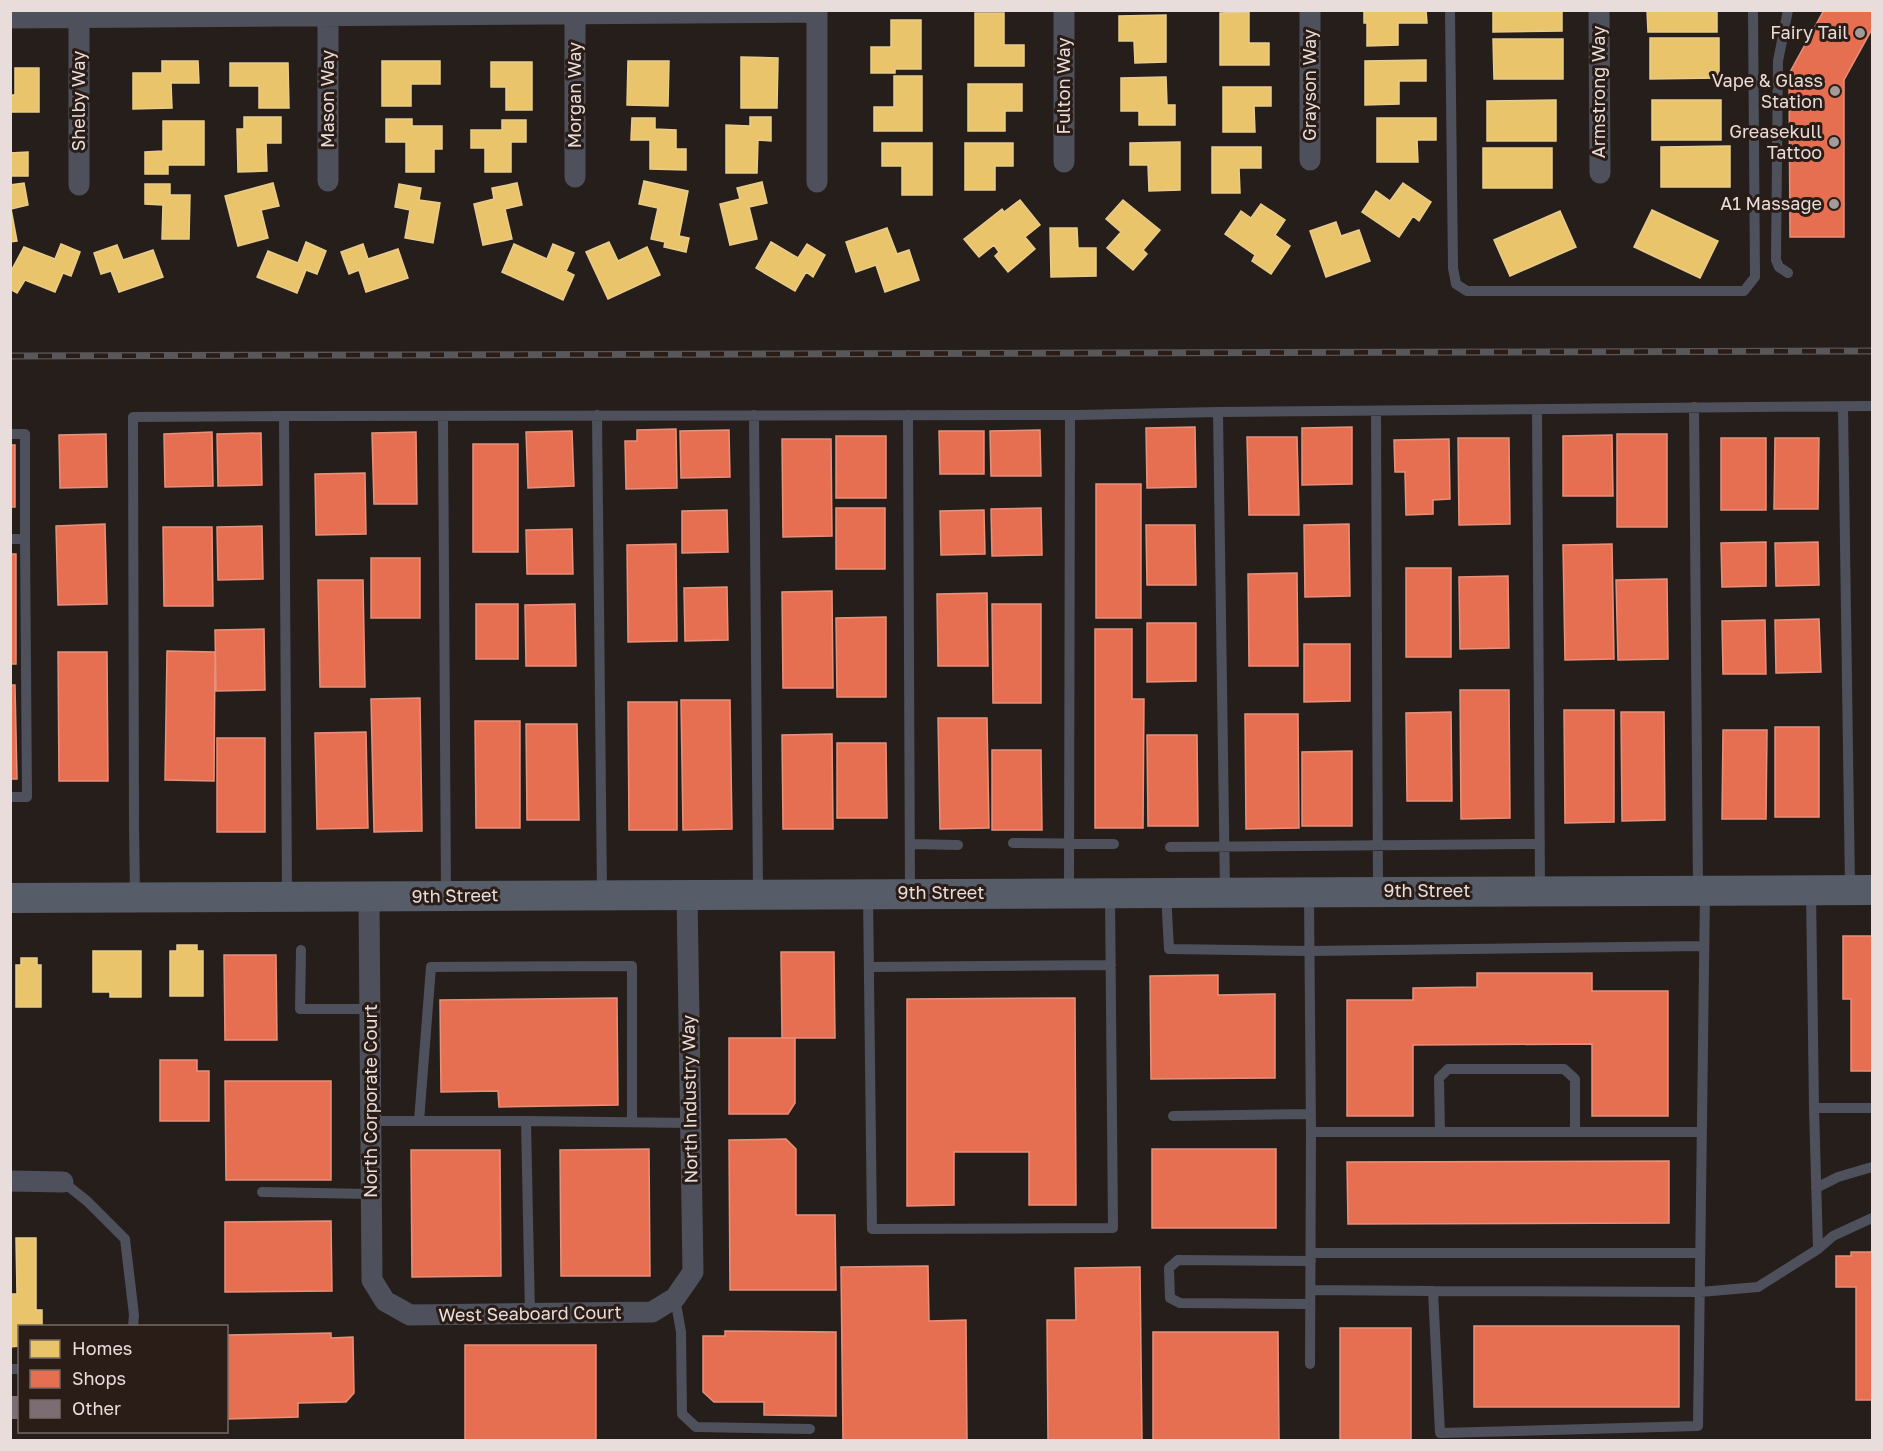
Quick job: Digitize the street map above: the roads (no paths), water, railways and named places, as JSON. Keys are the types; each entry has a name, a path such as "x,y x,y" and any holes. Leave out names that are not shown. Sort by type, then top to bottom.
{"street":[{"name":"Fulton Way","path":"1064,10 1064,162"},
{"name":"Grayson Way","path":"1310,10 1310,160"},
{"name":"Armstrong Way","path":"1599,10 1600,173"},
{"path":"10,18 817,11 817,182"},
{"name":"Morgan Way","path":"575,14 575,177"},
{"name":"Mason Way","path":"328,16 328,181"},
{"name":"Shelby Way","path":"79,18 79,185"},
{"name":"9th Street","path":"10,898 1861,890"},
{"name":"North Industry Way","path":"675,1298 693,1272 687,894"},
{"name":"North Corporate Court","path":"369,897 372,1280 385,1301"},
{"path":"10,1181 63,1182"},
{"name":"West Seaboard Court","path":"385,1301 410,1315 530,1314 651,1312 675,1298"}],"lane":[{"path":"1450,10 1453,268 1456,284 1467,291 1744,291 1755,277 1753,10"},
{"path":"1788,10 1778,61 1776,260 1779,267 1788,273"},
{"path":"1844,406 1861,890"},
{"path":"135,897 133,417 1070,416 1218,412 1872,406"},
{"path":"1433,1291 1440,1433 1698,1426 1704,946 1701,891 1694,407"},
{"path":"1537,409 1540,891"},
{"path":"1376,411 1378,892"},
{"path":"1218,412 1225,892"},
{"path":"754,415 758,894"},
{"path":"908,415 910,893"},
{"path":"284,416 287,896"},
{"path":"444,416 446,896"},
{"path":"597,416 602,894"},
{"path":"1069,892 1070,416"},
{"path":"10,434 25,434 27,797 10,797"},
{"path":"10,539 25,539"},
{"path":"1013,843 1114,843"},
{"path":"910,844 958,845"},
{"path":"1170,847 1539,844"},
{"path":"1811,890 1818,1249"},
{"path":"868,893 872,1229 1113,1228 1110,892"},
{"path":"1166,892 1169,949 1310,951 1704,946"},
{"path":"1309,892 1310,1364"},
{"path":"301,950 300,1010 370,1009"},
{"path":"869,967 1111,965"},
{"path":"419,1122 431,967 632,966 632,1122"},
{"path":"1440,1132 1439,1078 1448,1069 1564,1069 1575,1079 1575,1132"},
{"path":"1814,1108 1872,1108"},
{"path":"1173,1116 1311,1114"},
{"path":"371,1122 691,1123"},
{"path":"526,1122 530,1314"},
{"path":"1311,1132 1701,1132"},
{"path":"1816,1188 1838,1177 1872,1167"},
{"path":"63,1182 87,1201 125,1239 134,1315 133,1325"},
{"path":"262,1192 371,1194"},
{"path":"1311,1290 1700,1292 1758,1287 1818,1249 1833,1236 1872,1218"},
{"path":"1310,1304 1180,1303 1170,1298 1169,1268 1178,1260 1700,1253"},
{"path":"675,1298 681,1332 682,1414 696,1427 810,1429"}],"railway":[{"path":"10,356 1872,351"}],"place":[{"name":"Fairy Tail","path":"1860,33"},
{"name":"Vape & Glass Station","path":"1835,91"},
{"name":"Greasekull Tattoo","path":"1834,142"},
{"name":"A1 Massage","path":"1834,204"}]}
